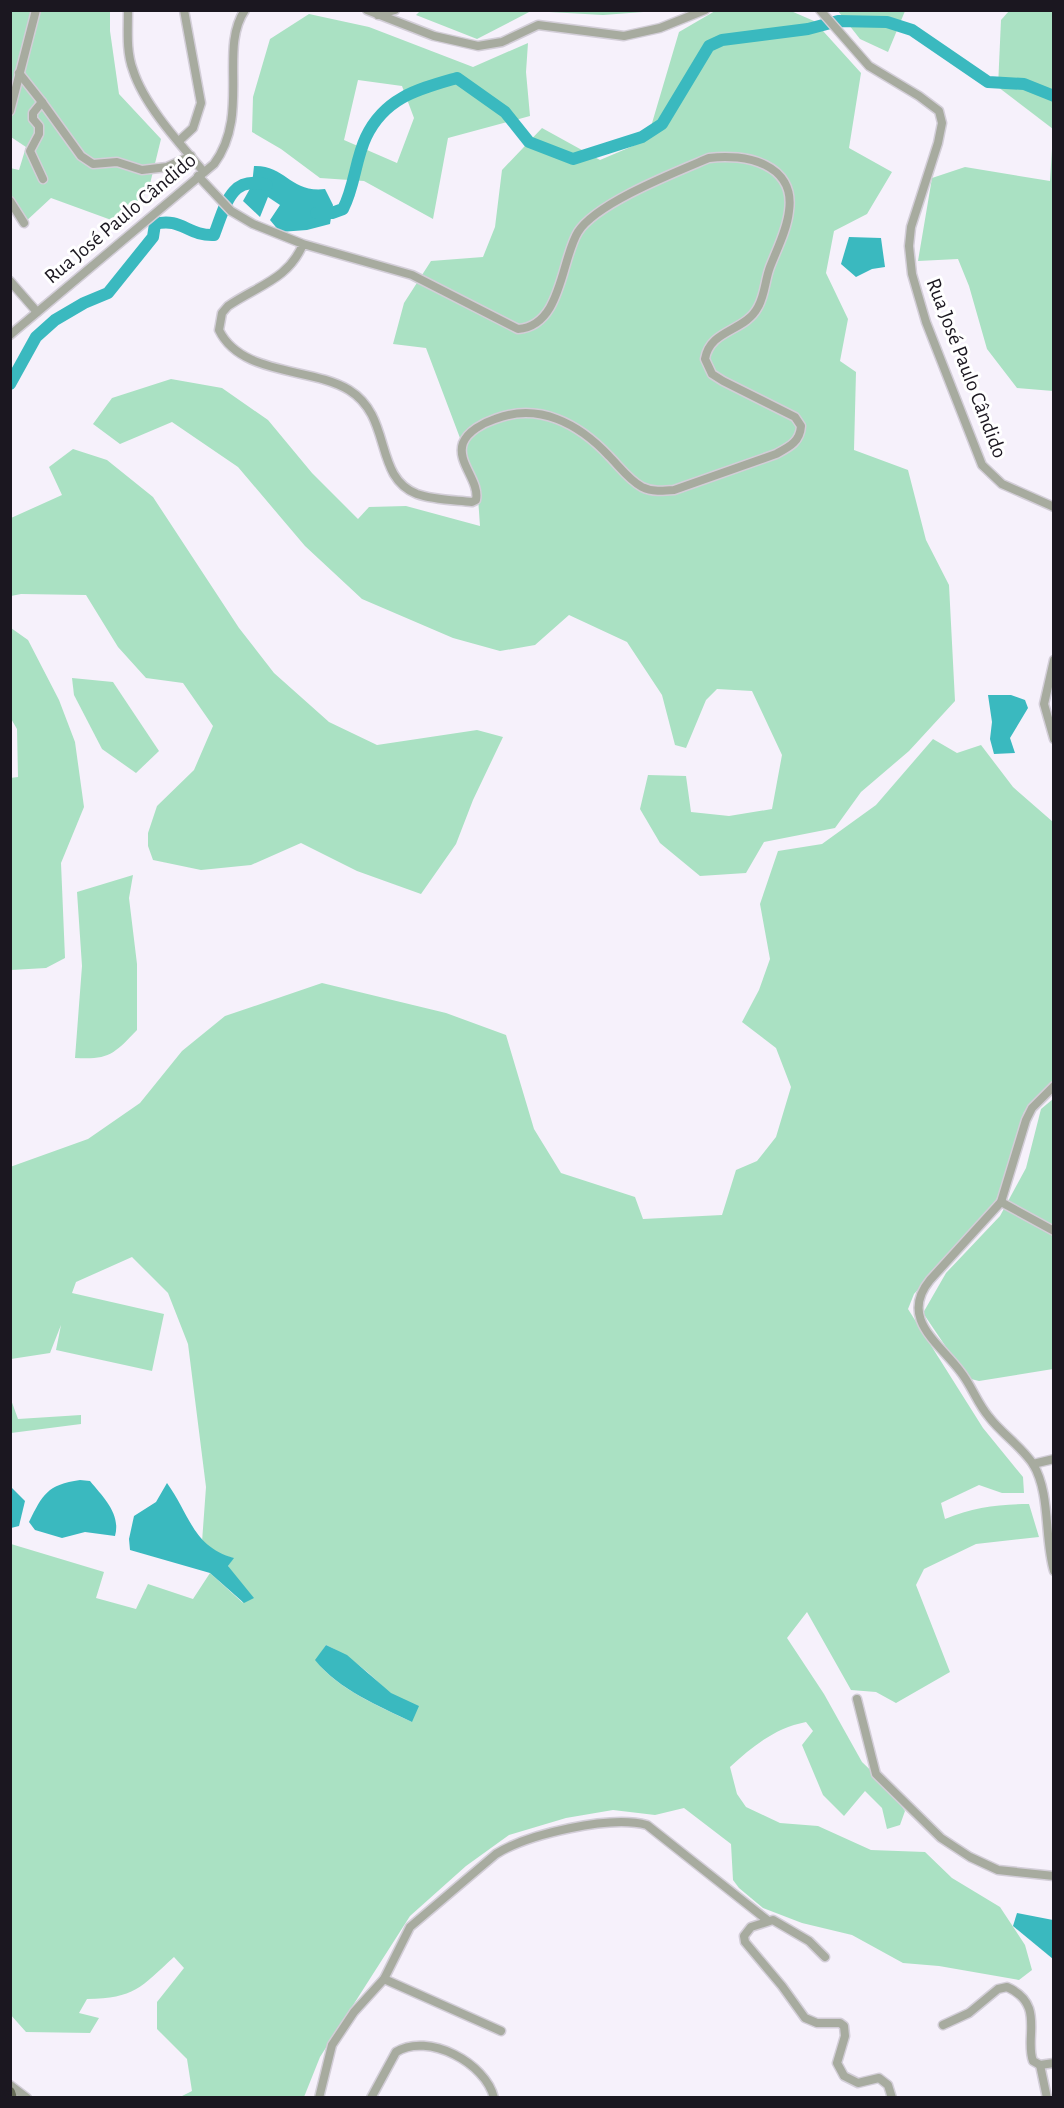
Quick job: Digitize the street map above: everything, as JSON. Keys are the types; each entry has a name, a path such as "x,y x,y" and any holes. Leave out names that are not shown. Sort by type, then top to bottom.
{"main road":[{"path":"10,2092 12,2097"}],"street":[{"path":"10,111 36,10"},
{"path":"128,10 129,48 134,73 163,121 191,156 221,201 231,211 253,224 303,244 412,274 514,328 522,329 538,320 553,302 562,283 568,257 577,234 595,213 709,158 727,155 765,164 778,173 786,183 790,195 787,223 758,307 745,322 715,338 709,345 705,359 712,374 795,417 801,426 798,438 789,447 776,454 674,490 660,491 643,487 632,480 595,441 576,428 548,416 515,412 486,422 470,434 463,443 464,458 477,493 476,500 418,494 394,476 378,424 371,411 355,394 325,379 266,365 231,345 219,330 222,313 228,306 282,276 296,259 303,244"},
{"path":"179,141 193,128 201,103 184,10"},
{"name":"Rua José Paulo Cândido","path":"10,335 221,155 233,118 235,30 245,10"},
{"path":"367,10 434,36 478,46 502,42 538,25 624,36 660,28 705,10"},
{"path":"378,15 395,10"},
{"name":"Rua José Paulo Cândido","path":"820,10 869,66 919,96 939,111 942,123 938,143 911,227 909,246 912,274 926,322 982,465 1002,484 1053,507"},
{"path":"19,73 81,156 93,164 117,162 142,170 167,167 191,156"},
{"path":"42,102 33,113 33,119 39,126 39,134 30,151 43,178"},
{"path":"10,201 24,223"},
{"path":"10,280 37,312"},
{"path":"1053,660 1044,704 1053,739"},
{"path":"1053,1086 1032,1108 1026,1120 1001,1202 936,1272 920,1293 917,1307 934,1343 965,1377 982,1408 1033,1464 1041,1487 1053,1571"},
{"path":"1001,1202 1053,1231"},
{"path":"1033,1464 1053,1459"},
{"path":"857,1699 876,1774 926,1824 954,1848 991,1868 1016,1874 1053,1876"},
{"path":"318,2097 326,2061 340,2032 354,2012 384,1979 405,1935 416,1920 496,1854 524,1840 596,1824 623,1822 646,1825 766,1920 776,1921 795,1932 825,1957"},
{"path":"766,1920 747,1930 744,1936 745,1942 805,2018 817,2023 840,2023 844,2026 845,2036 837,2063 844,2076 858,2083 879,2078 888,2085 892,2097"},
{"path":"384,1979 501,2031"},
{"path":"944,2025 969,2013 998,1989 1007,1987 1019,1995 1031,2016 1034,2028 1031,2057 1035,2063 1040,2065 1053,2064"},
{"path":"371,2097 396,2052 416,2045 428,2046 452,2055 474,2067 490,2085 494,2097"},
{"path":"1040,2065 1047,2097"},
{"path":"10,2085 27,2097"},
{"path":"484,2097 490,2085"}],"green space":[{"path":"421,10 657,11 603,15 531,11 477,39 416,15"},
{"path":"11,11 110,11 110,31 119,94 161,139 148,192 114,221 51,198 24,223 11,211 10,168 19,170 26,147 11,137"},
{"path":"715,11 791,11 814,21 861,73 849,148 892,172 867,214 834,231 826,273 848,319 840,361 856,372 854,450 908,470 926,540 949,585 955,701 909,751 861,792 835,828 764,842 746,873 700,876 660,843 640,809 648,775 686,776 691,812 729,816 772,809 782,755 752,691 717,689 706,700 686,748 675,745 662,695 627,642 569,615 535,645 500,651 453,638 362,599 305,546 238,467 172,422 120,444 93,424 112,398 171,379 222,388 268,420 312,473 358,519 369,507 406,506 480,526 477,483 426,348 393,344 404,303 431,261 483,257 495,227 502,170 542,128 600,160 647,140 679,32"},
{"path":"838,11 905,11 888,52 860,39"},
{"path":"1009,11 1053,11 1053,129 998,87 1001,20"},
{"path":"309,14 369,27 473,67 528,43 526,72 530,116 448,138 433,219 364,181 320,178 281,149 252,132 253,97 270,39","holes":["358,80 402,86 414,118 397,163 344,140"]},
{"path":"1053,133 1054,391 1017,388 987,349 969,286 958,259 918,261 932,178 965,167 1050,181"},
{"path":"73,449 107,460 153,497 239,628 274,673 329,722 377,745 477,730 503,737 473,800 456,844 421,894 357,871 301,843 251,865 201,870 153,860 148,846 148,833 157,806 194,770 213,726 183,683 146,678 118,647 86,595 21,594 11,596 11,518 62,495 49,467"},
{"path":"11,628 28,640 59,700 75,742 84,807 61,863 65,958 46,968 11,970 10,778 18,777 17,729 10,717"},
{"path":"72,678 113,682 159,751 136,773 102,749 74,695"},
{"path":"933,739 957,753 981,745 1013,787 1053,822 1053,1084 1024,1112 1005,1185 990,1210 914,1294 908,1309 983,1428 1023,1477 1024,1493 1002,1493 979,1485 941,1503 945,1519 987,1507 1029,1504 1039,1537 976,1544 924,1569 916,1585 950,1672 896,1703 876,1692 851,1690 807,1612 787,1638 824,1694 862,1762 887,1786 905,1811 900,1825 887,1829 882,1808 865,1791 844,1816 823,1795 802,1745 813,1731 806,1722 774,1733 730,1767 737,1794 746,1807 780,1823 818,1826 871,1850 925,1852 952,1878 1000,1907 1025,1945 1032,1970 1019,1980 939,1966 903,1963 852,1935 802,1923 763,1908 733,1880 731,1844 684,1808 655,1815 613,1810 566,1818 509,1835 466,1866 410,1916 320,2057 304,2097 180,2097 192,2091 187,2059 157,2029 157,2002 184,1968 174,1957 136,1989 116,1996 87,1999 79,2013 99,2018 90,2033 26,2032 10,2014 11,1544 104,1572 96,1598 136,1609 148,1584 193,1599 210,1573 243,1603 228,1566 233,1558 217,1554 202,1542 206,1487 188,1344 168,1293 132,1257 76,1282 72,1293 164,1314 152,1371 56,1350 61,1325 50,1353 11,1359 10,1167 88,1139 140,1103 182,1051 225,1016 322,983 446,1013 506,1035 534,1129 561,1173 635,1197 643,1219 722,1215 736,1170 757,1161 776,1137 791,1087 776,1048 742,1022 759,990 770,959 760,904 778,851 822,844 876,805","holes":["326,1645 374,1678 412,1722 373,1704 347,1688 335,1680 316,1660"]},
{"path":"133,875 129,898 137,964 137,1030 110,1054 96,1058 75,1058 82,966 77,892"},
{"path":"1053,1099 1053,1369 979,1381 967,1378 923,1313 946,1273 1000,1216 1026,1168 1041,1109"},
{"path":"10,1397 18,1419 81,1415 81,1424 11,1433"}],"water":[{"path":"254,166 274,170 304,187 325,189 333,205 330,224 307,230 280,232 270,220 280,205 268,197 260,217 243,201 252,185"},
{"path":"849,237 881,238 885,267 872,269 856,277 841,264"},
{"path":"988,695 1011,695 1025,700 1028,708 1010,738 1015,753 994,754 990,739 992,722"},
{"path":"80,1480 90,1481 110,1507 116,1521 115,1536 85,1532 62,1538 35,1530 29,1522 47,1492 60,1485"},
{"path":"167,1483 201,1538 220,1553 234,1558 228,1566 254,1598 244,1603 210,1573 130,1550 129,1539 134,1516 156,1502"},
{"path":"10,1486 25,1501 19,1526 11,1528"},
{"path":"326,1645 347,1655 391,1693 419,1706 412,1722 348,1689 325,1671 315,1660"},
{"path":"1017,1913 1053,1920 1053,1959 1013,1926"}],"waterway":[{"path":"316,213 332,213 343,209 362,146 374,123 383,112 417,91 457,78 505,112 529,142 573,159 642,137 662,124 709,46 722,40 808,29 838,21 887,22 912,30 988,82 1024,84 1054,96"},
{"path":"10,384 36,337 55,320 84,303 108,293 153,237 155,224 172,223 197,233 214,235 226,204 237,189 245,184 267,185"}]}
